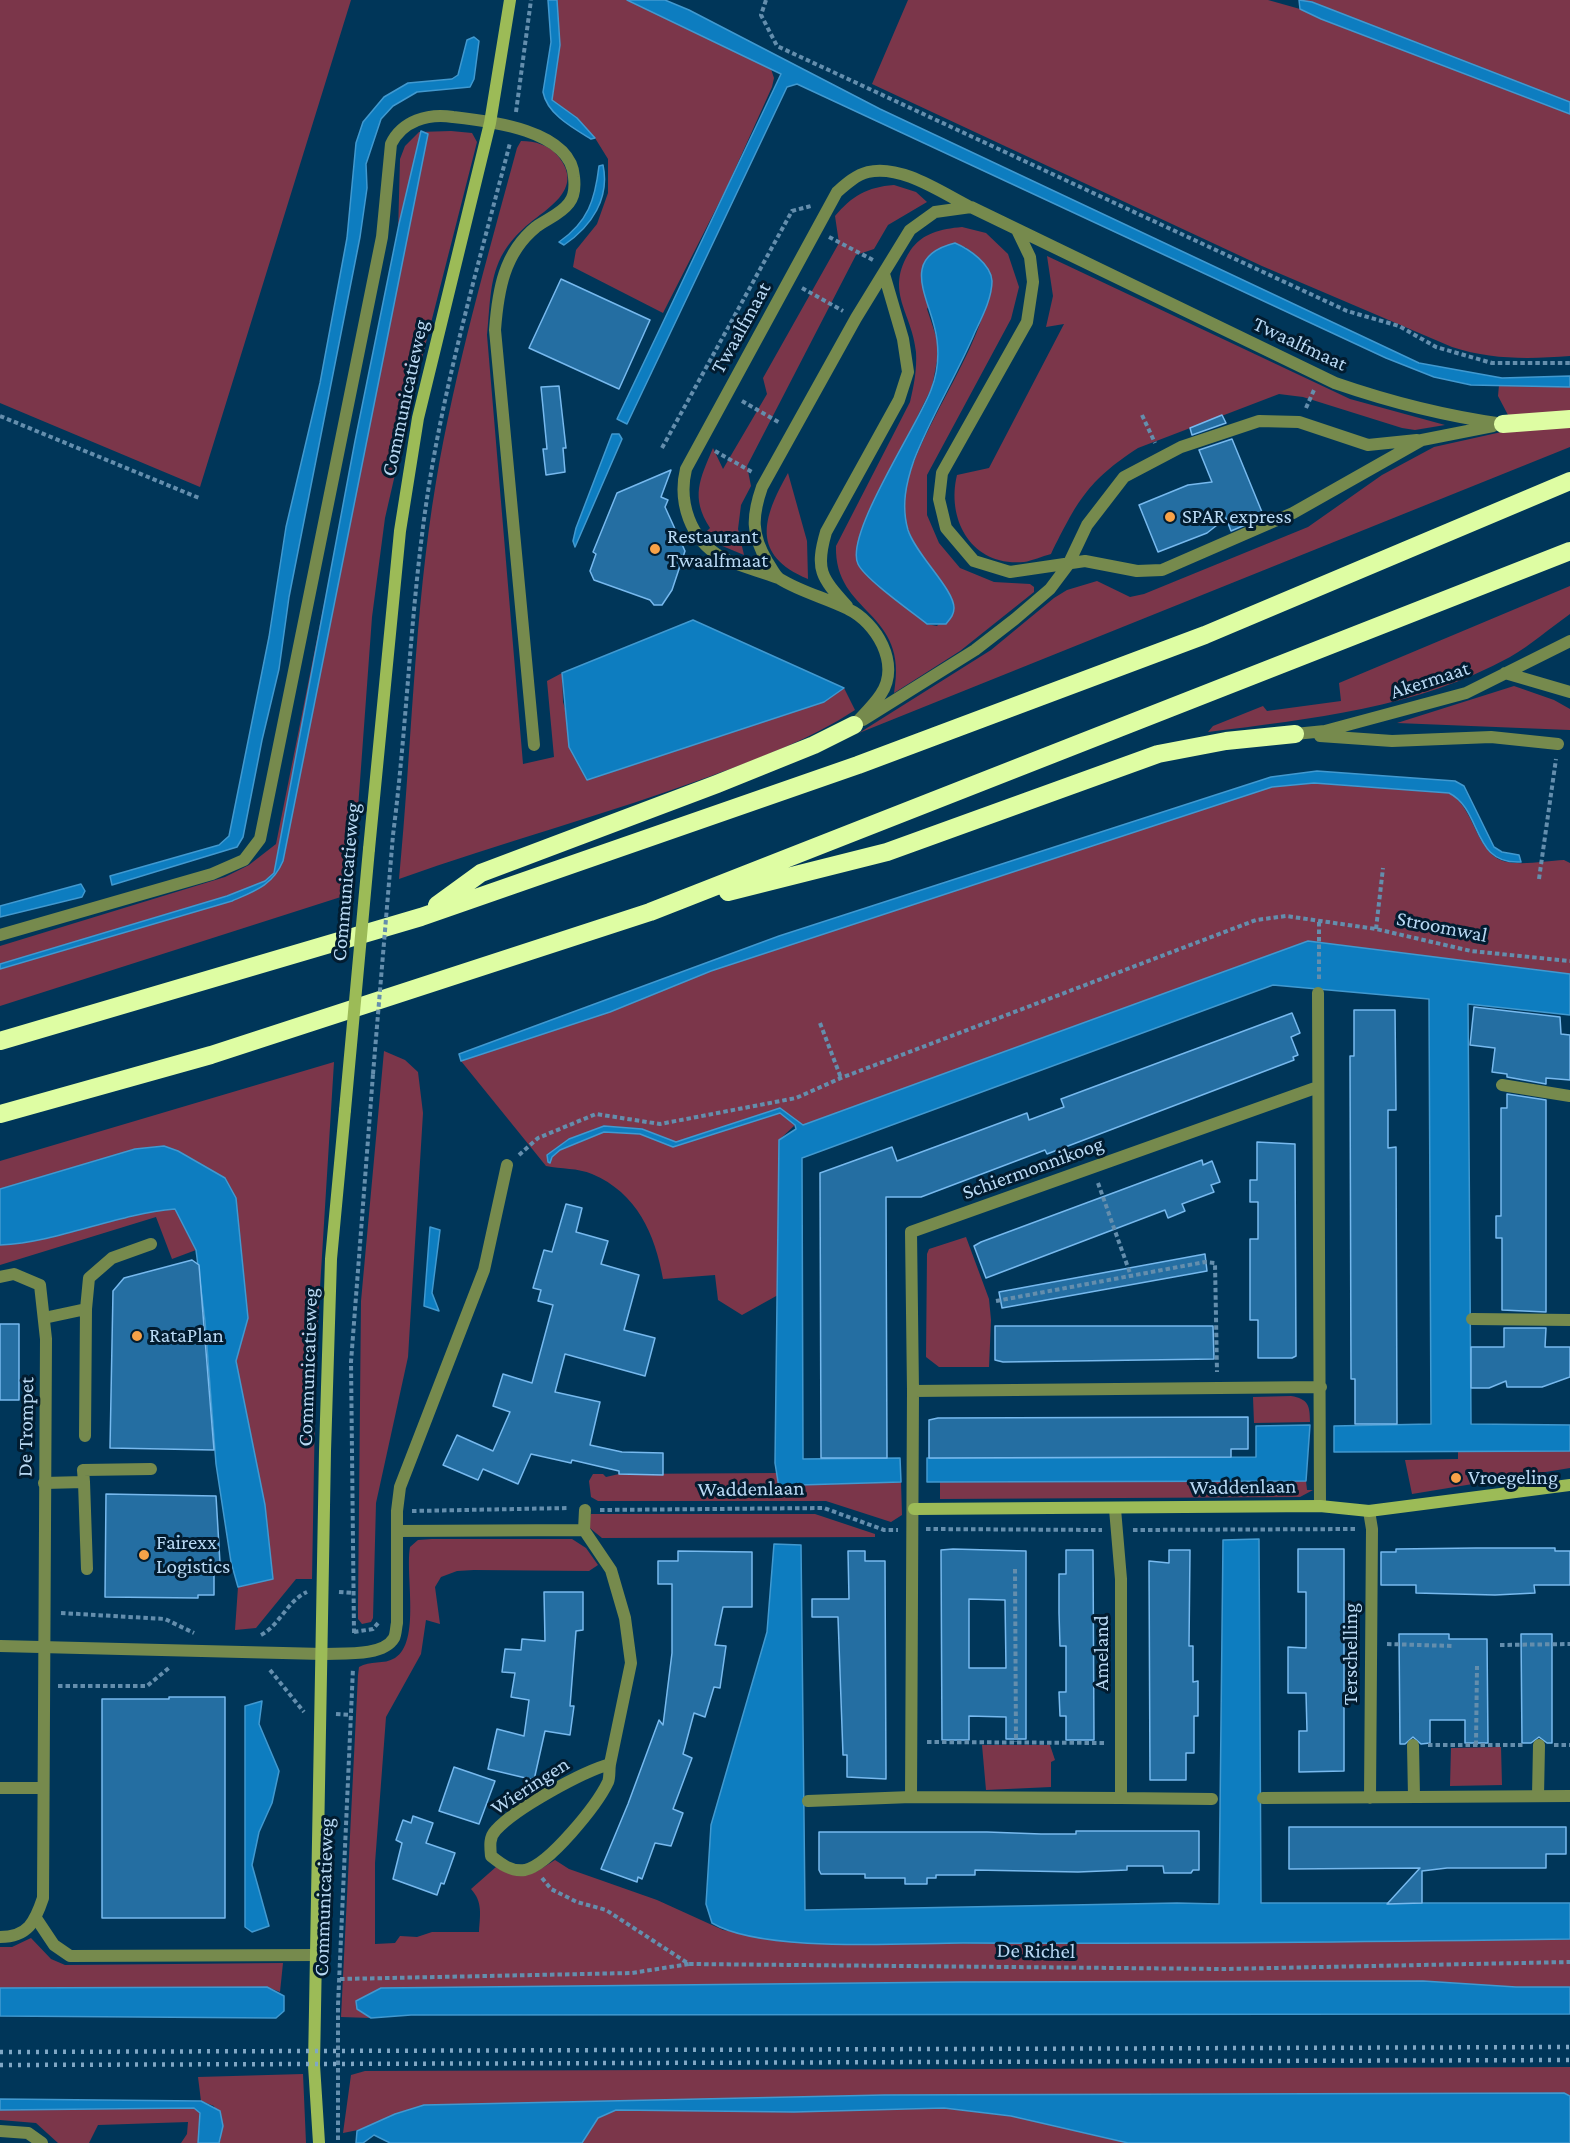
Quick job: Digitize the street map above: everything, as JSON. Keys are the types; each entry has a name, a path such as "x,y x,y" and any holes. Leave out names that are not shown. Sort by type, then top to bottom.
{"highway":[{"path":"1503,424 1570,419"},
{"path":"0,1041 422,917 858,765 1205,635 1570,481"},
{"path":"0,1114 211,1054 650,912 1570,551"},
{"path":"422,917 481,873 728,780 814,745 854,725"},
{"path":"650,912 887,852 1158,754 1226,741 1295,734"}],"street":[{"name":"Communicatieweg","path":"319,2143 314,2065 331,1259 400,531 416,429 430,362 490,123 510,0"},
{"path":"0,935 212,874 244,860 260,839 382,237 392,144 397,132 410,123 427,117 441,115 490,123 552,141 566,153 574,171 575,187 571,201 563,210 536,228 517,248 504,272 498,298 495,330 534,745"},
{"name":"Twaalfmaat","path":"851,610 778,578 721,557 699,539 686,515 683,484 686,469 837,192 851,180 869,171 892,172 971,207 1321,376 1387,401 1454,417 1503,424"},
{"path":"778,578 759,547 753,529 754,510 766,480 856,318 910,230 935,212 971,207"},
{"path":"1017,230 1029,257 1033,282 1027,322 955,445 942,472 939,499 946,528 974,561 1010,572 1085,561 1137,571 1162,570 1293,513 1422,440"},
{"name":"Twaalfmaat","path":"854,725 883,692 887,656 881,640 871,625 851,610 824,580 820,554 826,532 899,400 908,372 903,339 884,274"},
{"path":"854,725 975,650 1050,589 1068,565 1087,525 1124,477 1181,447 1259,421 1299,422 1368,445 1422,440 1503,424"},
{"name":"Akermaat","path":"1295,734 1325,732 1466,693 1570,641"},
{"path":"1505,673 1570,692"},
{"path":"1295,734 1392,741 1491,737 1558,744"},
{"path":"1318,993 1320,1506"},
{"path":"1502,1085 1570,1096"},
{"name":"Schiermonnikoog","path":"914,1509 911,1232 1318,1087"},
{"path":"0,1646 43,1645 323,1654 376,1650 386,1646 394,1638 397,1623 397,1511 400,1487 484,1270 507,1165"},
{"path":"85,1436 86,1309 89,1278 112,1258 151,1245"},
{"name":"De Trompet","path":"0,1277 14,1274 40,1285 46,1339 41,1788 43,1898 36,1918"},
{"path":"44,1318 86,1309"},
{"path":"1472,1319 1570,1320"},
{"path":"913,1391 1321,1387"},
{"path":"87,1569 83,1470 152,1469"},
{"path":"44,1483 84,1482"},
{"name":"Waddenlaan","path":"914,1509 1320,1506 1369,1511 1570,1485"},
{"path":"911,1797 914,1509"},
{"name":"Ameland","path":"1115,1509 1121,1579 1121,1798"},
{"path":"398,1531 584,1530 585,1510"},
{"name":"Terschelling","path":"1369,1511 1372,1529 1370,1798"},
{"name":"Wieringen","path":"584,1530 611,1570 625,1618 631,1663 610,1764 609,1780 575,1831 538,1863 526,1870 513,1870 491,1856 490,1842 496,1830 551,1793 595,1768 610,1764"},
{"path":"1413,1745 1414,1797"},
{"path":"1538,1796 1539,1745"},
{"path":"0,1788 41,1788"},
{"path":"1263,1798 1570,1796"},
{"path":"808,1801 911,1797 1212,1799"},
{"path":"0,1937 14,1937 36,1918 54,1945 70,1956 316,1955"},
{"path":"0,2131 28,2133 42,2143"}],"path":[{"name":"Communicatieweg","path":"354,1632 351,1362 393,836 422,538 434,457 458,344 513,129 531,0"},
{"path":"766,0 761,15 777,46 1347,311 1399,326 1436,347 1492,363 1570,363"},
{"path":"789,281 856,318"},
{"path":"1299,422 1321,376"},
{"path":"727,393 794,430"},
{"path":"1142,415 1161,458"},
{"path":"0,416 199,498"},
{"path":"700,443 766,480"},
{"path":"1539,879 1558,744"},
{"path":"1376,929 1383,868"},
{"name":"Stroomwal","path":"507,1165 538,1138 596,1114 660,1125 796,1098 841,1078 1256,920 1286,916 1376,929 1471,951 1570,961"},
{"path":"1318,993 1319,922"},
{"path":"820,1023 841,1078"},
{"path":"1092,1167 1131,1276"},
{"path":"996,1301 1206,1262 1215,1263 1217,1388"},
{"name":"Waddenlaan","path":"585,1510 824,1508 884,1530 913,1529"},
{"path":"397,1511 585,1510"},
{"path":"1015,1569 1016,1742"},
{"path":"250,1636 260,1636 269,1631 297,1597 306,1592 324,1590 353,1593"},
{"path":"43,1611 165,1619 199,1635"},
{"path":"1371,1643 1452,1646"},
{"path":"1500,1645 1570,1644"},
{"name":"Communicatieweg","path":"338,2143 340,1979 353,1652"},
{"path":"43,1686 147,1686 168,1667 179,1666"},
{"path":"1476,1745 1477,1666"},
{"path":"262,1669 272,1671 303,1712 351,1715"},
{"path":"911,1742 1121,1743"},
{"path":"1413,1745 1570,1745"},
{"path":"538,1863 541,1877 551,1889 577,1902 606,1910 688,1964"},
{"name":"De Richel","path":"340,1979 632,1973 688,1964 1223,1969 1570,1962"}],"shaded area":[{"path":"0,0 351,0 200,487 0,403"},
{"path":"557,0 627,0 771,69 774,78 772,87 726,189 663,313 573,267 576,250 597,224 608,193 608,159 595,138 577,118 552,100 560,45"},
{"path":"908,0 1268,0 1300,9 1570,114 1570,356 1511,358 1452,347 1262,266 872,84"},
{"path":"1302,0 1570,0 1570,102"},
{"path":"419,132 472,133 477,142 418,374 385,518 372,617 357,822 347,895 0,1006 0,946 225,877 249,865 276,844 398,234 400,159 405,146"},
{"path":"521,141 541,144 554,152 565,168 567,179 565,189 559,198 517,235 501,257 492,285 487,335 523,764 554,757 547,681 562,673 563,702 587,780 824,702 844,688 855,710 803,739 729,769 633,803 399,879 418,630 436,482 452,398 472,314 517,148"},
{"path":"894,185 916,192 927,202 888,225 874,249 856,255 747,466 751,486 741,505 738,529 744,555 720,545 706,532 710,528 700,507 699,497 701,479 713,448 723,469 767,394 763,378 839,243 835,216 854,198 868,190"},
{"path":"962,227 986,233 1008,254 1019,287 1011,319 927,475 927,515 939,543 960,568 994,582 1030,584 1034,587 1034,592 960,651 894,693 896,666 891,645 882,628 846,586 839,569 836,546 910,402 915,377 916,352 899,290 899,278 903,265 910,251 926,236","holes":["965,247 985,266 988,290 982,318 920,448 908,479 904,506 910,534 954,607 937,626 927,624 858,565 861,530 932,387 937,361 937,339 927,309"]},
{"path":"1047,256 1350,399 1445,425 1415,430 1402,428 1303,397 1279,394 1138,448 1107,471 1085,494 1068,520 1051,554 1024,562 1006,562 990,557 977,549 960,524 955,492 957,475 989,468 1064,324 1046,327 1053,296"},
{"path":"1499,385 1570,387 1570,413 1508,415 1498,396"},
{"path":"1570,424 1570,447 859,733 991,650 1067,590 1097,581 1130,597 1144,594 1308,527 1382,475 1434,447 1515,429"},
{"path":"788,473 807,541 808,579 777,559 770,547 767,534 772,506"},
{"path":"1570,586 1570,614 1518,652 1475,674 1401,700 1363,709 1208,732 1213,726 1263,706 1267,711 1341,701 1339,683"},
{"path":"1514,686 1554,700 1570,709 1570,730 1397,723"},
{"path":"1314,783 1449,793 1464,808 1487,849 1494,856 1503,861 1517,863 1564,860 1570,863 1570,974 1308,941 803,1125 780,1108 676,1142 642,1129 604,1126 569,1139 552,1157 560,1150 604,1132 640,1134 673,1147 780,1113 795,1125 779,1140 778,1295 742,1315 718,1300 715,1275 663,1279 649,1231 632,1204 621,1192 608,1182 587,1172 546,1166 461,1061 610,1012 711,971 1132,832 1272,787"},
{"path":"384,1051 405,1060 418,1072 423,1113 408,1357 376,1503 373,1618 371,1622 362,1624 358,1619 361,1301"},
{"path":"334,1062 316,1352 312,1579 296,1579 256,1628 235,1630 238,1587 273,1579 265,1505 236,1361 248,1318 236,1198 225,1178 178,1151 163,1146 135,1149 0,1189 0,1161"},
{"path":"175,1209 196,1250 172,1259 156,1217 0,1265 0,1245 44,1239 131,1216"},
{"path":"966,1237 989,1299 991,1320 989,1367 939,1367 926,1357 927,1254 929,1249"},
{"path":"1291,1396 1307,1404 1310,1422 1254,1423 1253,1397"},
{"path":"1458,1451 1570,1451 1570,1468 1412,1494 1405,1460 1458,1459"},
{"path":"777,1473 779,1488 797,1491 798,1485 901,1482 902,1515 891,1522 826,1501 598,1501 591,1497 589,1481 593,1474 603,1474 606,1477 619,1474"},
{"path":"1306,1481 1307,1490 1313,1490 1300,1497 940,1499 940,1482"},
{"path":"591,1514 815,1514 875,1534 875,1537 602,1538 585,1524"},
{"path":"572,1539 586,1548 598,1565 589,1571 457,1571 441,1577 435,1587 440,1624 426,1620 421,1654 386,1717 375,1863 375,1944 395,1943 400,1936 417,1937 432,1932 479,1932 479,1904 471,1889 496,1867 536,1872 555,1860 569,1869 657,1900 723,1930 806,1943 1091,1944 1570,1939 1570,1987 357,2009 371,2018 341,2017 359,1667 391,1660 403,1650 408,1638 410,1623 410,1547 418,1540"},
{"path":"982,1745 1050,1745 1055,1760 1051,1762 1051,1787 986,1790"},
{"path":"1501,1747 1502,1785 1450,1786 1451,1748"},
{"path":"31,1938 51,1959 65,1965 283,1963 280,1992 267,1987 0,1988 0,1947 12,1947"},
{"path":"1570,2067 1570,2096 1564,2093 1125,2094 687,2101 395,2114 368,2128 343,2133 351,2075 365,2071"},
{"path":"303,2074 306,2143 219,2143 221,2139 214,2106 201,2101 198,2077"},
{"path":"194,2108 200,2113 198,2143 181,2143 187,2134 188,2122 98,2125 89,2143 58,2143 36,2123 0,2120 0,2110"},
{"path":"944,2108 1011,2116 1128,2143 582,2143 598,2118 616,2110 794,2112"}],"water":[{"path":"548,0 557,0 560,45 552,100 577,118 595,138 591,139 562,120 545,100 543,92 551,42"},
{"path":"627,0 665,0 689,10 880,109 1419,363 1502,378 1570,376 1570,387 1471,385 1434,377 1386,358 797,84 787,87 627,424 617,419 781,74"},
{"path":"1299,0 1312,2 1570,102 1570,114 1321,19 1300,9"},
{"path":"474,37 479,41 474,79 470,87 417,92 393,106 381,119 366,164 367,188 360,237 289,597 279,669 243,837 237,847 112,885 110,876 219,845 229,836 269,637 286,527 320,383 347,238 356,143 363,122 384,97 408,83 452,79 458,75 467,40"},
{"path":"421,131 428,134 283,861 279,869 269,882 232,901 0,969 0,964 227,896 265,881 274,873 355,441 399,224"},
{"path":"603,165 604,189 597,210 583,229 564,245 559,242 583,218 592,200 599,166"},
{"path":"955,243 973,253 984,263 991,275 992,287 981,320 914,460 907,486 905,512 908,530 912,540 948,591 954,608 953,615 946,624 927,624 862,570 858,564 857,550 872,505 924,406 935,378 938,359 937,340 922,283 922,270 926,259 937,250"},
{"path":"612,434 619,434 622,439 575,547 573,541 576,528"},
{"path":"693,620 844,688 824,702 587,780 569,747 562,673"},
{"path":"1317,771 1455,781 1464,786 1494,847 1502,852 1519,855 1521,862 1505,861 1493,855 1485,846 1468,811 1449,793 1314,783 1272,787 711,971 610,1012 461,1061 459,1054 779,936 1271,777"},
{"path":"81,884 85,891 82,897 0,917 0,906"},
{"path":"1308,941 1570,974 1570,1015 1468,1004 1471,1424 1570,1425 1570,1451 1334,1452 1334,1426 1431,1424 1429,999 1273,985 802,1158 803,1459 900,1458 901,1482 799,1485 797,1491 779,1488 775,1463 779,1140 796,1129 795,1125 780,1113 673,1147 640,1134 604,1132 560,1150 552,1157 550,1163 548,1162 547,1155 569,1139 604,1126 642,1129 676,1142 780,1108 803,1125"},
{"path":"164,1146 178,1151 225,1178 236,1198 248,1318 236,1361 265,1505 273,1579 238,1587 231,1562 216,1464 205,1321 196,1250 175,1209 131,1216 44,1239 0,1245 0,1189 135,1149"},
{"path":"430,1227 440,1230 432,1293 439,1311 424,1306"},
{"path":"1310,1425 1306,1481 927,1482 927,1458 1256,1457 1256,1426"},
{"path":"1259,1539 1261,1903 1570,1903 1570,1939 869,1945 797,1943 764,1939 735,1932 712,1923 706,1904 711,1825 767,1632 774,1544 801,1545 805,1910 1219,1904 1223,1540"},
{"path":"262,1701 259,1724 279,1771 272,1803 259,1832 252,1865 269,1926 252,1932 245,1927 245,1706"},
{"path":"1423,1981 1516,1987 1570,1987 1570,2014 411,2015 371,2018 357,2009 356,2001 381,1988 960,1982"},
{"path":"267,1987 284,1996 284,2011 276,2018 0,2016 0,1988"},
{"path":"1564,2093 1570,2096 1570,2143 1128,2143 1011,2116 944,2108 794,2112 616,2110 598,2118 582,2143 390,2143 374,2135 363,2143 356,2143 357,2131 395,2114 424,2105 884,2095"},
{"path":"0,2099 201,2101 220,2111 223,2126 219,2143 198,2143 200,2113 194,2108 0,2110"}],"building":[{"path":"561,279 650,320 619,389 529,348"},
{"path":"559,386 566,448 563,448 565,472 546,475 543,449 547,449 541,387"},
{"path":"1222,415 1226,423 1192,435 1190,428"},
{"path":"1232,439 1264,517 1231,531 1226,518 1207,533 1158,552 1139,505 1188,485 1212,482 1199,450"},
{"path":"671,470 661,497 668,500 665,507 685,551 672,590 662,605 654,605 650,600 594,580 590,571 596,554 593,552 617,493"},
{"path":"1474,1007 1560,1017 1561,1034 1570,1035 1570,1080 1546,1078 1546,1084 1492,1072 1495,1048 1470,1045"},
{"path":"1354,1010 1395,1010 1396,1110 1388,1110 1388,1148 1396,1147 1397,1424 1355,1424 1355,1379 1351,1379 1350,1056 1354,1056"},
{"path":"1292,1013 1300,1033 1291,1037 1298,1055 1293,1057 1294,1060 1047,1154 1045,1150 921,1197 886,1197 887,1458 821,1458 820,1173 892,1147 897,1161 1027,1113 1029,1120 1064,1107 1061,1099"},
{"path":"1507,1094 1546,1100 1546,1312 1502,1310 1502,1238 1496,1238 1496,1216 1501,1216 1501,1108 1507,1108"},
{"path":"1257,1142 1295,1144 1296,1356 1292,1358 1258,1358 1258,1320 1250,1320 1250,1239 1258,1239 1258,1202 1250,1202 1250,1180 1257,1180"},
{"path":"1202,1160 1203,1165 1212,1161 1220,1182 1211,1185 1214,1192 1182,1204 1185,1211 1168,1218 1165,1210 986,1278 974,1246 981,1242"},
{"path":"566,1204 582,1208 576,1232 608,1241 601,1264 639,1275 624,1330 655,1338 645,1376 565,1354 555,1392 600,1402 590,1445 622,1452 663,1453 663,1475 619,1474 619,1471 572,1460 571,1463 531,1454 518,1484 483,1469 478,1480 443,1465 457,1435 493,1451 510,1412 493,1406 503,1374 532,1383 553,1305 538,1301 541,1290 533,1288 544,1250 552,1252"},
{"path":"1205,1254 1207,1271 1002,1308 999,1292"},
{"path":"192,1260 199,1265 214,1450 110,1448 113,1291 124,1278"},
{"path":"0,1324 19,1324 19,1400 0,1400"},
{"path":"995,1326 1213,1326 1214,1359 1003,1362 995,1360"},
{"path":"1504,1328 1546,1328 1545,1347 1570,1347 1570,1377 1542,1387 1507,1387 1506,1381 1489,1388 1471,1388 1471,1347 1504,1347"},
{"path":"1248,1417 1248,1449 1231,1449 1231,1457 929,1458 929,1420 938,1418"},
{"path":"106,1494 216,1496 220,1563 214,1563 214,1595 198,1595 198,1598 105,1597"},
{"path":"1555,1548 1555,1551 1570,1551 1570,1585 1534,1585 1535,1593 1495,1595 1416,1593 1416,1585 1381,1585 1381,1552 1396,1552 1396,1549"},
{"path":"1298,1549 1344,1549 1344,1771 1299,1772 1299,1731 1307,1731 1306,1693 1288,1693 1288,1647 1306,1648 1306,1592 1298,1592"},
{"path":"941,1550 1026,1551 1026,1739 1006,1739 1006,1717 969,1716 969,1740 942,1740","holes":["969,1599 1005,1600 1006,1668 969,1668"]},
{"path":"1066,1550 1093,1550 1094,1740 1066,1740 1066,1716 1060,1716 1059,1692 1066,1692 1066,1646 1060,1646 1059,1574 1066,1574"},
{"path":"1169,1550 1190,1550 1189,1646 1193,1646 1193,1682 1198,1681 1198,1716 1194,1716 1194,1753 1186,1753 1186,1780 1150,1780 1149,1561 1169,1563"},
{"path":"678,1551 752,1552 752,1607 723,1607 715,1645 726,1646 720,1688 714,1687 705,1717 694,1713 683,1754 692,1758 673,1809 683,1813 671,1846 655,1843 642,1879 638,1877 637,1882 601,1869 659,1720 663,1725 672,1653 672,1584 658,1584 658,1561 678,1561"},
{"path":"848,1551 865,1551 865,1561 885,1561 886,1779 847,1777 847,1755 843,1755 838,1617 812,1617 812,1599 849,1599"},
{"path":"544,1592 583,1592 583,1630 576,1631 570,1706 574,1706 570,1735 545,1731 534,1780 488,1769 497,1729 524,1736 529,1700 511,1697 515,1673 502,1672 505,1649 521,1650 522,1639 545,1641"},
{"path":"1399,1634 1449,1634 1449,1639 1487,1639 1488,1743 1465,1743 1465,1720 1430,1720 1430,1743 1421,1744 1413,1737 1405,1744 1400,1744"},
{"path":"1521,1634 1552,1634 1552,1743 1547,1743 1539,1737 1531,1743 1522,1743"},
{"path":"169,1697 225,1697 225,1918 102,1918 102,1699 169,1699"},
{"path":"454,1767 495,1781 479,1824 439,1811"},
{"path":"413,1816 433,1823 426,1843 455,1853 444,1884 441,1883 437,1895 393,1879 402,1843 396,1840 403,1820 411,1823"},
{"path":"1289,1827 1566,1827 1566,1854 1546,1854 1546,1868 1447,1868 1422,1871 1422,1903 1387,1904 1420,1868 1289,1869"},
{"path":"1076,1831 1199,1831 1199,1870 1193,1870 1191,1873 1164,1873 1163,1866 1127,1866 1127,1870 1078,1872 975,1870 975,1875 936,1875 936,1878 927,1878 927,1884 905,1884 905,1878 865,1878 865,1874 821,1874 819,1870 819,1832 1076,1834"}],"railway":[{"path":"0,2052 1570,2047"},
{"path":"0,2065 1570,2060"}],"place":[{"name":"SPAR express","path":"1170,517"},
{"name":"Restaurant Twaalfmaat","path":"655,549"},
{"name":"RataPlan","path":"137,1336"},
{"name":"Vroegeling","path":"1456,1478"},
{"name":"Fairexx Logistics","path":"144,1555"}]}
